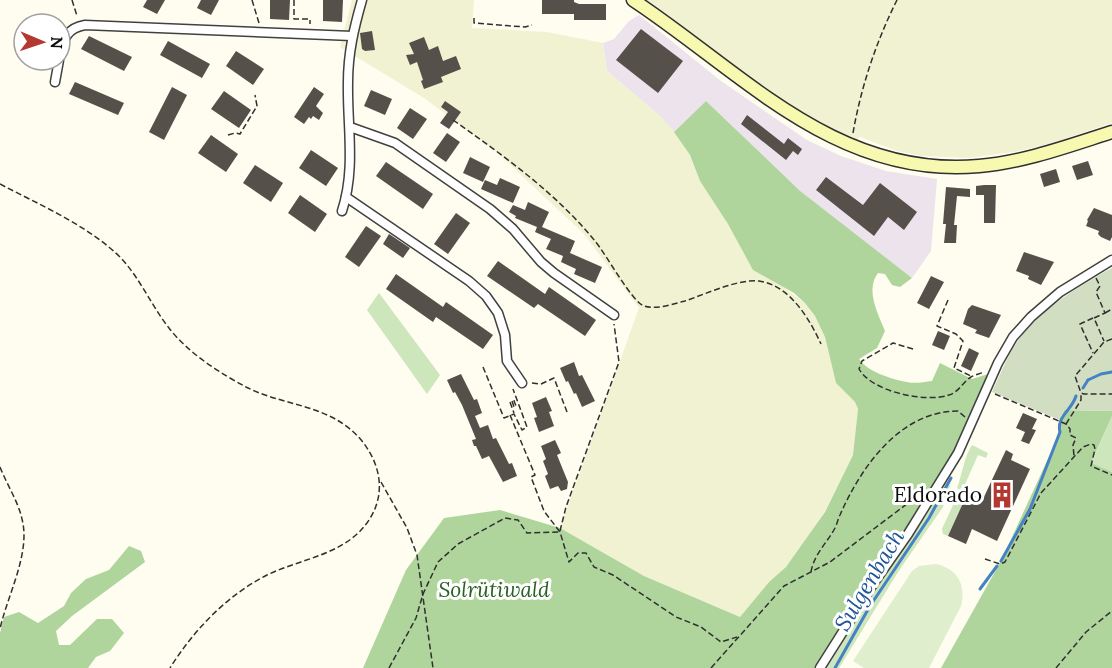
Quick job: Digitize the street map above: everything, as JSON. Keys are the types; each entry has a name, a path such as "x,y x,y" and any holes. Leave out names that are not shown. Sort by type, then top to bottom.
{"street":[{"path":"342,211 351,160 348,84 352,36 362,0"},
{"path":"633,0 664,20 767,99 808,125 850,146 893,159 962,167 1027,158 1112,132"},
{"path":"72,29 93,24 352,36"},
{"path":"56,82 58,72"},
{"path":"350,127 394,143 490,209 513,230 541,262 614,315"},
{"path":"346,197 469,281 486,296 500,319 506,343 507,361 522,383"},
{"path":"820,668 873,584 913,527 958,453 994,372 1013,337 1044,304 1068,286 1112,260"}],"path":[{"path":"72,0 80,26"},
{"path":"252,0 261,33"},
{"path":"294,0 294,19 310,19 310,35"},
{"path":"850,146 858,105 868,72 897,0"},
{"path":"474,18 474,23 525,27 532,25"},
{"path":"228,135 242,132 257,106 255,95"},
{"path":"453,120 515,164 576,220 599,246 637,302 651,307 664,306 738,284 758,281 781,291 801,310 809,320 820,344"},
{"path":"0,184 71,222 107,246 128,266 171,330 204,359 249,388 312,408 336,420 352,432 369,452 381,482 413,542 420,569 433,668"},
{"path":"1095,275 1100,286 1096,292 1105,313"},
{"path":"948,300 937,326 956,334 963,341 954,368 971,377"},
{"path":"1094,354 1080,324 1112,309"},
{"path":"560,531 566,507 619,362 614,315"},
{"path":"1094,318 1104,342"},
{"path":"1066,424 1081,400 1075,376 1104,342 1112,339"},
{"path":"913,349 893,343 862,361 859,369 865,377 888,391 909,396 940,397 952,394 971,377 984,372 994,372"},
{"path":"483,367 504,418 514,414"},
{"path":"522,383 541,384 554,378 567,412"},
{"path":"513,389 527,427 522,430 509,402 512,401 514,407 516,406 514,401 517,400"},
{"path":"986,391 1066,424 1070,429 1070,435 1076,438 1074,456"},
{"path":"1081,393 1112,394"},
{"path":"810,573 813,561 835,528 840,514 865,470 883,446 909,426 931,414 942,411 958,411 971,424"},
{"path":"510,416 535,475 531,477 544,511 560,531 569,562 578,553 586,553 594,567 613,574 676,616 701,627 721,642 737,637"},
{"path":"985,559 1000,564 1005,562 1041,493 1083,447 1094,445 1091,466 1112,476"},
{"path":"0,467 20,510 24,529 22,554 0,629"},
{"path":"170,668 212,614 231,598 267,575 334,550 359,534 375,509 381,482"},
{"path":"711,668 784,586 830,562 921,493 938,483"},
{"path":"389,668 416,618 423,594 438,562 458,544 505,518 518,520 527,533 560,531"},
{"path":"0,611 4,610"},
{"path":"1056,668 1086,632 1112,611"}],"shaded area":[{"path":"639,15 721,81 807,140 841,156 886,171 937,179 931,251 912,278 800,192 706,101 674,132 660,116 607,71 603,43 614,39 629,21"}],"green space":[{"path":"352,0 474,0 472,28 547,32 603,43 607,71 660,116 675,132 690,155 700,181 728,224 778,283 805,303 815,316 825,337 836,383 855,402 858,409 853,455 825,511 800,550 740,617 644,576 560,528 639,308 584,234 498,153 424,98 340,47"},
{"path":"633,0 1112,0 1112,123 1052,143 1019,151 970,158 922,156 897,151 860,137 850,146"},
{"name":"Solrütiwald","path":"706,101 800,191 912,278 900,287 892,285 885,274 878,273 874,280 874,302 885,331 877,348 859,359 863,364 880,374 913,383 932,381 940,363 972,379 988,374 942,479 899,548 868,581 820,668 363,668 406,570 444,518 500,510 560,528 644,576 740,617 769,582 786,567 825,512 853,455 858,409 855,402 836,383 825,337 815,316 794,293 753,270 728,224 700,181 690,155 674,132"},
{"path":"1112,268 1112,411 1064,410 1060,420 992,392 1013,348 1037,319 1073,291"},
{"path":"379,293 440,375 427,394 367,310"},
{"path":"1064,410 1112,411 1112,416 1091,463 1112,472 1112,668 941,668 1001,561 1058,437"},
{"path":"1112,416 1112,472 1091,464"},
{"path":"972,445 988,453 986,458 978,455 962,491 967,494 948,536 943,534 942,529 960,490 957,488"},
{"path":"942,479 950,486 943,507 898,572 839,668 820,668 868,581 899,548"},
{"path":"129,546 141,551 145,562 72,616 56,631 59,645 70,645 97,619 112,619 124,633 110,651 96,657 88,668 0,668 0,633 4,617 19,612 38,623 64,606 71,593 86,579 109,570"},
{"path":"936,564 944,566 959,579 962,598 961,606 929,668 864,668 853,661 912,571 919,566"}],"building":[{"path":"147,0 165,0 157,14 143,7"},
{"path":"201,0 219,0 211,15 197,8"},
{"path":"270,0 290,0 289,20 270,19"},
{"path":"323,0 343,0 342,22 323,21"},
{"path":"542,0 574,0 579,4 606,4 606,20 574,20 574,14 542,14"},
{"path":"641,29 683,61 658,93 616,60"},
{"path":"372,31 375,50 365,51 362,49 360,33"},
{"path":"89,36 132,57 124,71 81,49"},
{"path":"424,37 429,50 438,46 443,61 456,56 461,69 441,77 443,82 424,89 417,62 410,65 406,55 414,54 409,43"},
{"path":"168,41 210,64 202,78 160,55"},
{"path":"236,51 264,69 253,85 226,66"},
{"path":"75,82 124,103 118,115 69,94"},
{"path":"172,87 187,95 164,140 149,132"},
{"path":"314,87 324,94 316,106 323,113 319,120 313,116 311,119 309,117 304,124 294,117"},
{"path":"371,90 392,99 385,115 364,106"},
{"path":"224,91 251,110 239,128 211,109"},
{"path":"445,101 461,112 449,129 440,123 448,112 441,107"},
{"path":"410,108 427,119 413,139 397,128"},
{"path":"747,115 784,144 788,138 802,149 798,155 793,151 786,160 741,124"},
{"path":"447,133 460,142 446,162 433,153"},
{"path":"211,135 238,154 226,172 198,153"},
{"path":"311,150 338,168 326,186 299,168"},
{"path":"470,157 490,167 483,182 463,173"},
{"path":"1088,161 1093,175 1077,180 1072,166"},
{"path":"386,162 433,194 423,209 376,176"},
{"path":"255,165 283,183 271,202 243,183"},
{"path":"1056,169 1060,182 1044,187 1040,174"},
{"path":"826,177 863,205 880,183 917,212 904,230 888,217 874,236 816,190"},
{"path":"500,178 520,187 513,203 481,189 485,180 497,185"},
{"path":"996,185 995,223 984,223 984,195 976,195 976,186"},
{"path":"946,187 970,189 970,197 957,196 954,225 957,225 956,243 944,243"},
{"path":"300,195 327,214 315,232 288,213"},
{"path":"528,202 549,212 542,227 575,241 570,253 602,267 595,283 574,274 576,269 561,262 563,256 546,249 551,239 535,232 537,227 515,218 516,216 509,212 513,205 525,210"},
{"path":"1094,208 1112,215 1110,241 1101,237 1098,234 1099,231 1086,226"},
{"path":"456,213 470,223 448,254 434,244"},
{"path":"366,226 381,236 359,267 345,257"},
{"path":"389,234 410,248 403,258 383,244"},
{"path":"1024,252 1054,262 1041,285 1028,279 1029,276 1016,271"},
{"path":"498,261 545,294 549,287 596,320 585,336 538,304 534,308 487,276"},
{"path":"396,274 443,307 446,302 493,335 483,349 436,317 433,322 386,289"},
{"path":"931,276 944,282 929,309 917,303"},
{"path":"972,305 1001,315 989,338 975,333 977,330 963,324 968,309"},
{"path":"938,331 950,336 944,350 932,345"},
{"path":"969,348 979,353 971,371 961,366"},
{"path":"574,362 579,376 582,375 595,401 582,407 560,368"},
{"path":"461,374 474,400 477,399 482,413 475,416 480,428 488,425 493,439 496,438 509,464 512,463 517,476 503,482 489,456 482,459 474,446 472,440 476,439 462,405 447,380"},
{"path":"546,397 552,411 549,412 554,426 539,432 532,403"},
{"path":"1023,413 1037,419 1032,429 1036,430 1029,444 1021,441 1025,432 1016,428"},
{"path":"555,440 561,453 557,455 568,482 567,489 561,491 558,486 550,489 543,461 546,459 541,446"},
{"name":"Eldorado","path":"1006,450 1013,454 1011,460 1030,469 997,541 972,529 966,544 948,536 968,492 983,499"}],"waterway":[{"name":"Sulgenbach","path":"1088,380 1112,372"},
{"path":"1083,388 1088,380"},
{"path":"1001,561 1030,509 1060,432 1060,422 1076,396"},
{"name":"Sulgenbach","path":"835,668 870,606 929,518 951,478"},
{"path":"980,589 997,566"}],"place":[{"name":"Eldorado","path":"1002,495"}]}
